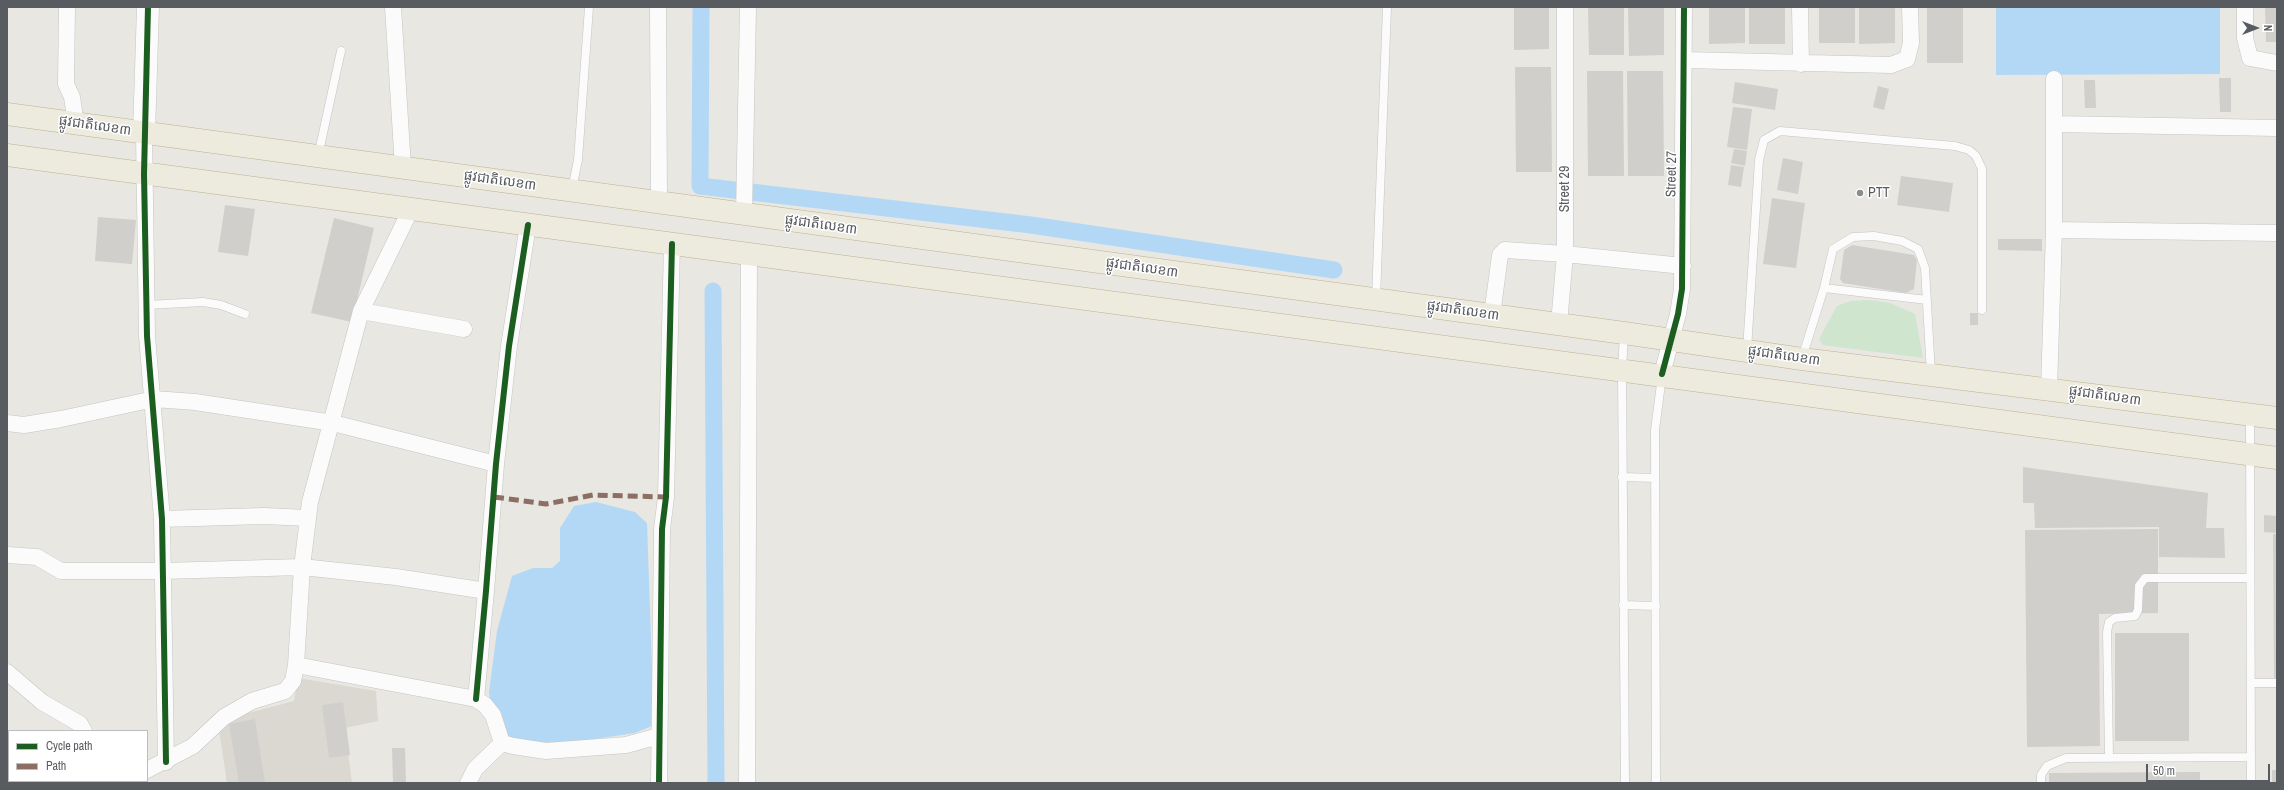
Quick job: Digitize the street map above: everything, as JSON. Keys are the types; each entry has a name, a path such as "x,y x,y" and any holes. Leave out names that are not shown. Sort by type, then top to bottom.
{"highway":[{"name":"ផ្លូវជាតិលេខ៣","path":"7,114 1559,324 1802,359 2277,418"},
{"path":"7,155 1622,370 1662,374 2277,458"}],"street":[{"path":"66,7 68,46 65,70 66,84 72,97 76,124"},
{"path":"148,7 144,133 147,336 154,400 162,519 166,762"},
{"path":"393,7 403,168"},
{"path":"658,7 668,204"},
{"path":"740,214 748,7"},
{"name":"Street 29","path":"1559,324 1565,254 1565,7"},
{"name":"Street 27","path":"1662,374 1678,314 1682,289 1685,60 1684,7"},
{"path":"1800,7 1801,64"},
{"path":"1685,60 1891,65 1907,59 1911,43 1910,7"},
{"path":"2245,7 2245,38 2250,58 2277,63"},
{"path":"2049,389 2054,230 2054,79"},
{"path":"2054,124 2277,128"},
{"path":"148,770 166,762 193,746 224,717 252,701 285,691 292,681 296,665 302,567 307,518 361,311 411,209"},
{"path":"476,699 496,464 509,346 528,225"},
{"path":"2054,230 2277,233"},
{"path":"660,783 659,736 662,529 666,497 676,244"},
{"path":"1492,315 1500,255 1505,250 1565,254 1683,266"},
{"path":"741,253 747,783"},
{"path":"361,311 464,329"},
{"path":"7,423 24,425 154,400 195,402 333,423 496,464"},
{"path":"162,519 264,516 307,518"},
{"path":"7,555 37,557 61,571 163,571 302,567 396,577 486,591"},
{"path":"296,665 476,699 485,705 493,715 502,743"},
{"path":"7,672 42,702 80,724 83,730"},
{"path":"502,743 546,751 626,745 659,736"},
{"path":"468,783 475,769 502,743"}],"lane":[{"path":"571,191 578,160 589,7"},
{"path":"1376,300 1387,7"},
{"path":"317,157 341,51"},
{"path":"1747,351 1759,160 1764,140 1780,131 1955,146 1969,150 1976,156 1982,169 1982,310"},
{"path":"1802,359 1824,288 1833,249 1853,237 1874,236 1902,241 1918,249 1925,268 1931,374"},
{"path":"1824,288 1928,300"},
{"path":"147,305 203,302 221,305 245,314"},
{"path":"1624,333 1622,370 1622,477 1625,783"},
{"path":"1656,783 1655,430 1662,374"},
{"path":"2250,415 2251,783"},
{"path":"1622,477 1655,478"},
{"path":"2109,757 2107,632 2109,622 2115,618 2135,616 2138,610 2139,586 2145,578 2250,578"},
{"path":"1623,605 1656,606"},
{"path":"2251,683 2277,683"},
{"path":"2041,783 2041,775 2047,766 2066,758 2251,757"}],"shaded area":[{"path":"298,678 376,691 378,721 345,728 352,783 227,783 219,730 233,717 294,701"}],"green space":[{"path":"1869,300 1890,303 1915,314 1923,358 1823,345 1819,339 1837,306 1850,301"}],"water":[{"path":"1996,7 2220,7 2220,74 1996,75"},
{"path":"596,502 635,512 647,523 654,725 635,733 588,740 544,743 508,739 490,701 489,692 497,631 512,576 533,568 552,568 560,561 560,528 574,506"}],"building":[{"path":"1514,7 1549,7 1549,49 1514,50"},
{"path":"1588,7 1624,7 1624,55 1589,55"},
{"path":"1628,7 1664,7 1664,55 1629,56"},
{"path":"1709,7 1745,7 1745,43 1709,44"},
{"path":"1749,7 1785,7 1785,44 1749,44"},
{"path":"1819,7 1855,7 1855,43 1819,43"},
{"path":"1859,7 1895,7 1895,43 1859,44"},
{"path":"1927,7 1963,7 1963,63 1927,63"},
{"path":"2265,7 2277,7 2277,42 2266,42"},
{"path":"1515,67 1551,67 1552,172 1516,172"},
{"path":"1587,71 1623,71 1624,176 1588,176"},
{"path":"1627,71 1663,71 1664,176 1628,176"},
{"path":"2219,78 2231,78 2231,112 2220,112"},
{"path":"2084,80 2095,80 2096,108 2085,108"},
{"path":"1735,82 1778,89 1775,110 1732,103"},
{"path":"1878,86 1889,89 1884,110 1873,107"},
{"path":"1733,107 1752,109 1747,150 1727,147"},
{"path":"1734,149 1747,151 1745,166 1731,163"},
{"path":"1783,158 1803,162 1798,194 1777,190"},
{"path":"1731,165 1744,167 1741,187 1728,185"},
{"path":"1901,176 1953,183 1949,212 1897,205"},
{"path":"1772,198 1805,203 1796,268 1763,264"},
{"path":"225,205 255,209 248,256 218,252"},
{"path":"98,217 136,220 132,264 95,261"},
{"path":"334,218 374,228 352,322 311,313"},
{"path":"1998,239 2042,239 2042,251 1998,250"},
{"path":"1852,245 1914,255 1917,260 1914,289 1906,293 1843,283 1840,279 1844,250"},
{"path":"1970,313 1978,313 1978,325 1970,325"},
{"path":"2023,467 2208,493 2206,528 2224,528 2225,558 2159,557 2159,527 2035,528 2034,503 2023,503"},
{"path":"2264,515 2277,516 2277,533 2264,532"},
{"path":"2158,529 2158,613 2099,614 2100,746 2027,747 2025,530"},
{"path":"2273,534 2277,534 2277,678 2274,678"},
{"path":"2115,633 2189,633 2189,741 2115,741"},
{"path":"343,702 350,755 329,758 322,705"},
{"path":"255,719 265,783 239,783 229,724"},
{"path":"392,748 405,748 406,783 393,783"},
{"path":"2272,770 2277,770 2277,783 2272,783"},
{"path":"2200,772 2200,783 2049,783 2049,773"}],"waterway":[{"path":"701,7 700,186 1031,225 1334,270"},
{"path":"713,291 716,783"}],"marked path":[{"path":"494,497 546,504 593,495 666,497"}],"cycle path":[{"path":"148,7 144,174 147,336 162,519 166,762"},
{"path":"1662,374 1678,314 1682,289 1684,7"},
{"path":"476,699 496,464 509,346 528,225"},
{"path":"659,783 662,529 666,497 672,244"}],"place":[{"name":"PTT","path":"1860,193"}]}
